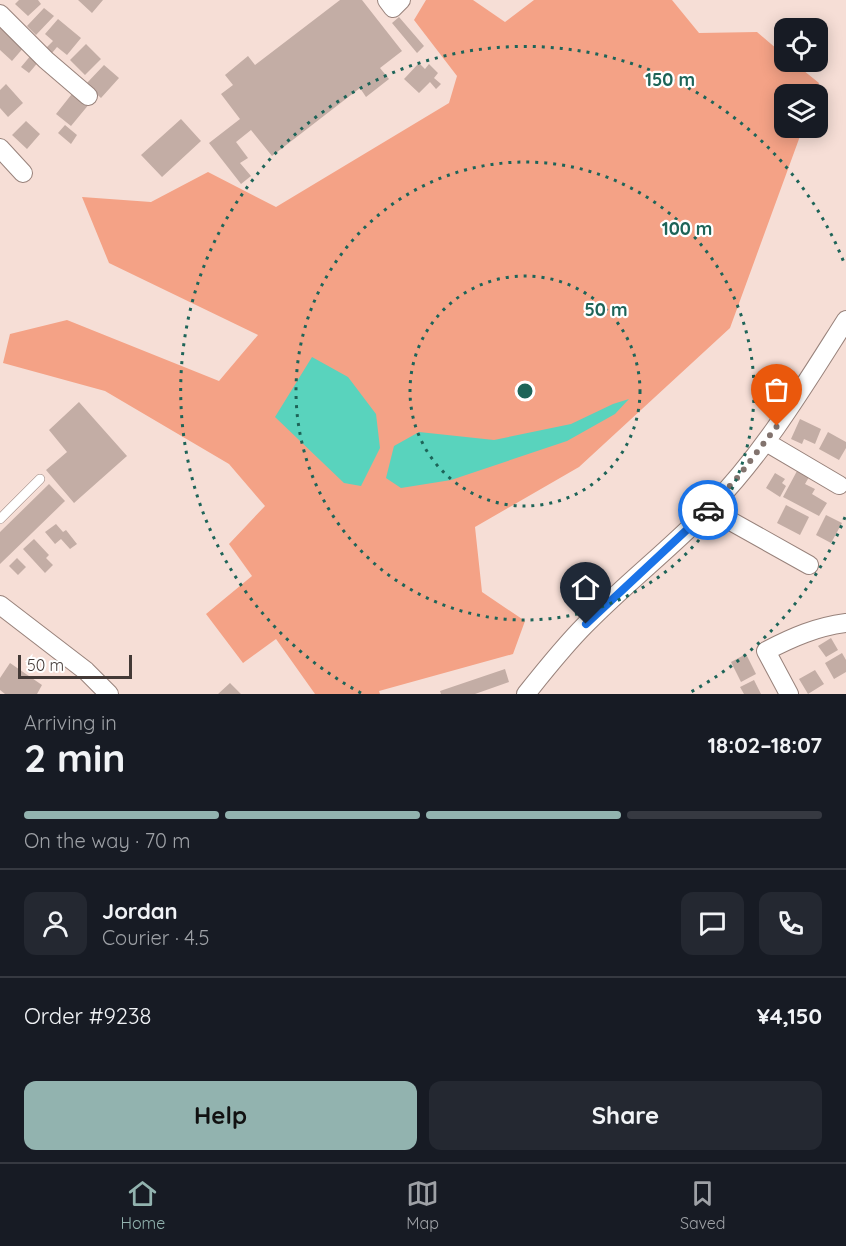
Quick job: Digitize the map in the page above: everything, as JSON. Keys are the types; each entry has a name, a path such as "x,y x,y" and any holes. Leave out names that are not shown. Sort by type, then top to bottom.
{"street":[{"path":"387,0 393,8 401,0"},
{"path":"0,14 46,60 88,96"},
{"path":"0,148 23,173"},
{"path":"526,694 586,624 709,509 738,477 766,442 846,320"},
{"path":"766,442 839,485"},
{"path":"709,509 809,565"},
{"path":"0,605 86,670 109,694"},
{"path":"789,694 766,651 803,633 825,626 846,623"}],"lane":[{"path":"0,519 40,480"}],"shaded area":[{"path":"426,0 473,0 505,22 534,0 672,0 699,33 757,32 774,46 774,72 805,72 819,83 774,84 774,138 799,138 730,328 579,467 475,527 482,592 525,621 513,654 379,691 380,694 315,694 276,639 243,663 206,614 252,576 229,544 265,506 229,464 105,391 3,363 10,334 67,320 219,381 258,335 109,263 82,197 151,202 208,172 276,207 449,103 457,76 414,20"}],"water":[{"path":"312,357 348,377 376,414 380,448 361,486 344,483 275,417"},
{"path":"629,399 615,414 567,441 451,480 401,488 386,478 394,446 419,432 494,440 571,424"}],"building":[{"path":"19,0 38,0 41,4 28,16 15,4"},
{"path":"78,0 103,0 92,13"},
{"path":"340,0 362,0 402,51 380,68 389,79 366,97 360,88 272,156 251,130 236,142 248,158 240,163 251,176 241,184 209,143 240,119 221,94 233,85 225,75 248,56 255,65"},
{"path":"44,8 54,16 36,35 27,26"},
{"path":"399,17 424,46 417,53 392,23"},
{"path":"58,19 81,38 67,55 57,47 52,53 46,48 53,41 45,34"},
{"path":"0,24 25,46 12,61 0,50"},
{"path":"86,44 101,59 85,75 70,60"},
{"path":"32,54 40,60 29,73 21,67"},
{"path":"419,63 425,69 429,64 438,73 434,78 441,84 436,89 430,82 419,93 404,79"},
{"path":"104,65 119,78 101,98 86,84"},
{"path":"6,84 23,103 8,117 0,108 0,90"},
{"path":"75,90 90,103 71,126 56,114"},
{"path":"181,119 201,141 162,177 141,155"},
{"path":"26,121 40,134 27,149 12,135"},
{"path":"65,125 77,135 71,144 58,133"},
{"path":"79,402 127,456 74,503 46,470 67,452 49,430"},
{"path":"800,419 821,429 815,444 804,439 802,444 791,439"},
{"path":"828,432 846,442 846,448 839,460 819,449"},
{"path":"797,471 809,477 805,484 815,489 812,494 827,503 819,516 783,497"},
{"path":"775,473 785,479 782,483 786,486 780,497 766,488"},
{"path":"49,484 65,501 0,564 0,532"},
{"path":"786,505 809,517 800,535 777,523"},
{"path":"826,515 842,523 831,543 816,535"},
{"path":"56,524 63,532 66,530 77,544 70,549 61,539 55,544 45,532"},
{"path":"34,539 49,555 46,558 53,565 45,573 23,549"},
{"path":"17,558 26,567 18,575 9,566"},
{"path":"831,638 838,650 826,657 818,646"},
{"path":"842,653 846,660 846,672 834,679 825,663"},
{"path":"746,654 756,674 741,682 731,662"},
{"path":"10,663 42,685 37,694 5,694 0,690 0,678"},
{"path":"505,669 509,682 475,694 441,694 440,691"},
{"path":"815,670 824,684 808,694 799,679"},
{"path":"754,680 761,694 744,694 740,687"},
{"path":"230,683 241,694 218,694"}],"way so far":[{"path":"708,510 738,477 777,426"}],"route":[{"path":"586,624 708,510"}]}
